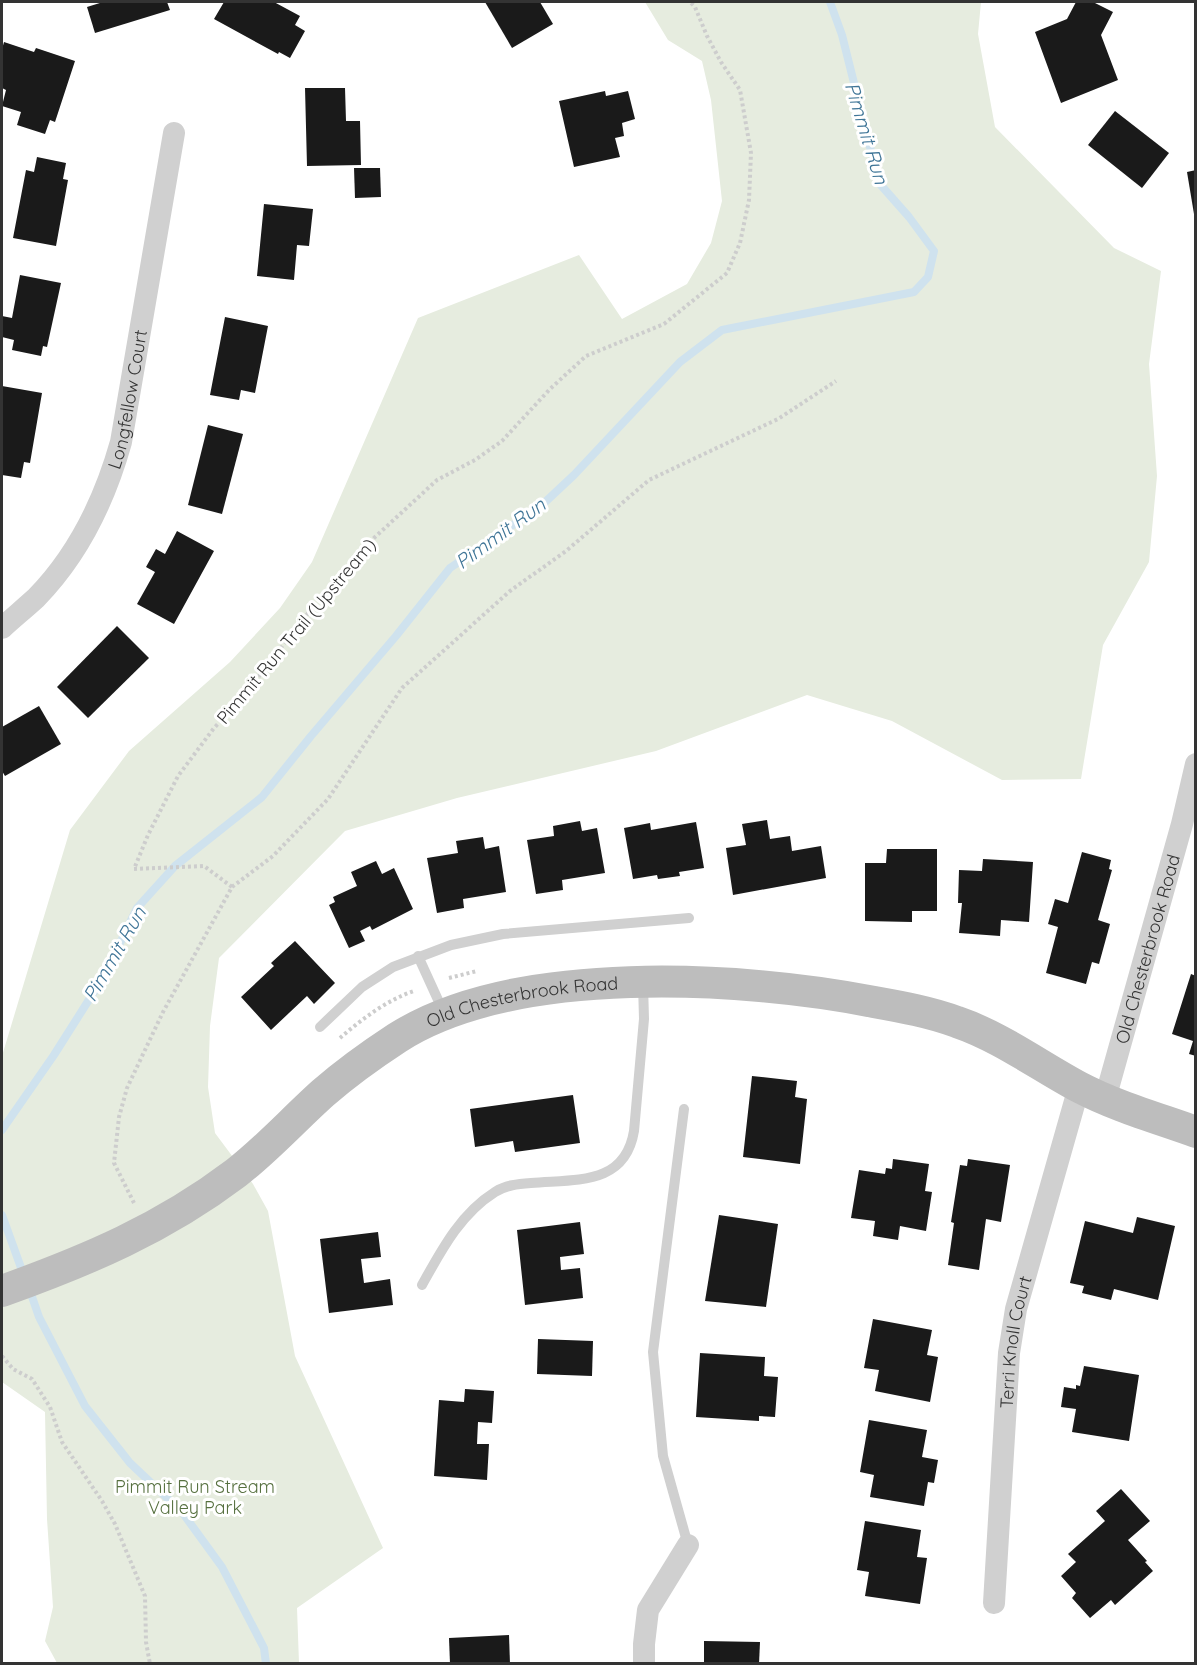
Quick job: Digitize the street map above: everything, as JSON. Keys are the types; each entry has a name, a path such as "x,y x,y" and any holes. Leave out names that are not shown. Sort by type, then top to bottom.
{"street":[{"name":"Longfellow Court","path":"2,628 37,597 70,556 94,516 114,469 121,442 174,133"},
{"name":"Old Chesterbrook Road","path":"1092,1093 1182,824 1196,764"},
{"name":"Old Chesterbrook Road","path":"2,1291 126,1242 183,1210 238,1172 324,1092 359,1063 402,1035 445,1015 508,995 557,988 643,982 764,985 842,996 913,1010 969,1027 1011,1047 1092,1093 1196,1132"},
{"name":"Terri Knoll Court","path":"994,1603 1009,1353 1016,1309 1092,1093"},
{"path":"644,1664 648,1610 688,1545"}],"lane":[{"path":"320,1027 362,987 393,967 451,945 502,934 689,918"},
{"path":"418,956 445,1015"},
{"path":"422,1286 450,1235 482,1202 497,1191 511,1185 591,1177 608,1172 622,1162 631,1148 634,1131 644,1019 643,982"},
{"path":"684,1109 653,1352 663,1456 688,1545"}],"path":[{"name":"Pimmit Run Trail (Upstream)","path":"232,887 204,866 134,869 148,835 178,776 214,728 243,697 304,618 374,538 437,480 475,460 502,441 550,389 586,356 664,324 727,273 740,243 749,200 751,153 740,90 706,36 690,2"},
{"path":"137,1208 114,1163 119,1117 127,1089 162,1012 232,887 273,856 328,799 402,688 510,591 566,551 649,480 778,420 836,381"},
{"path":"2,1356 13,1369 32,1379 50,1407 62,1443 115,1524 145,1596 146,1642 150,1664"}],"green space":[{"name":"Pimmit Run Stream Valley Park","path":"645,2 981,2 978,34 995,127 1114,248 1161,271 1149,364 1157,476 1149,562 1103,645 1081,779 1002,780 892,721 807,695 656,751 457,798 345,831 219,958 210,1026 208,1087 215,1133 253,1184 268,1211 295,1356 383,1548 297,1608 299,1663 57,1663 45,1641 53,1607 47,1519 45,1412 2,1382 2,1056 70,830 129,751 230,662 280,608 312,562 418,318 579,255 622,319 687,284 711,243 722,201 711,100 702,61 668,40"}],"building":[{"path":"103,2 167,2 170,10 95,33 87,7"},
{"path":"224,2 274,2 300,16 295,25 305,31 290,58 279,52 278,54 214,19"},
{"path":"485,2 540,2 553,24 512,48"},
{"path":"1076,2 1093,2 1113,12 1101,35 1118,80 1061,103 1035,32 1067,19"},
{"path":"4,42 34,52 36,48 75,61 55,122 50,120 45,134 17,125 21,112 2,106 6,90 2,88"},
{"path":"305,88 345,88 346,121 360,121 361,165 307,166"},
{"path":"605,91 606,96 628,91 635,119 622,123 624,136 615,138 620,157 574,167 559,101"},
{"path":"1115,111 1169,153 1142,188 1088,145"},
{"path":"37,157 66,163 63,179 68,180 56,246 13,238 26,170 34,172"},
{"path":"354,168 380,168 381,197 355,198"},
{"path":"1196,170 1196,214 1194,214 1187,172"},
{"path":"264,204 313,209 309,246 297,245 294,280 257,276"},
{"path":"20,275 61,283 47,347 43,346 41,356 12,350 14,340 2,337 2,316 12,318"},
{"path":"225,317 268,326 255,393 241,390 239,400 210,395"},
{"path":"2,386 42,393 30,463 24,462 21,478 2,475"},
{"path":"208,425 243,434 222,514 188,505"},
{"path":"177,531 214,551 174,624 137,604 155,572 146,567 156,549 165,554"},
{"path":"117,626 149,658 88,718 57,687"},
{"path":"39,706 61,744 5,776 2,771 2,727"},
{"path":"767,820 770,839 790,836 792,851 821,846 826,878 733,895 726,848 746,845 742,824"},
{"path":"580,821 582,831 597,828 605,873 562,880 563,890 536,894 527,840 554,836 553,826"},
{"path":"696,822 704,868 679,872 680,876 658,879 657,875 633,879 624,828 650,823 651,830"},
{"path":"483,837 485,849 499,846 506,892 463,899 464,908 437,913 427,858 458,853 456,841"},
{"path":"887,849 937,849 937,911 912,911 912,922 865,921 865,863 886,863"},
{"path":"1082,852 1111,860 1109,869 1112,870 1098,920 1110,924 1099,964 1092,962 1086,984 1046,973 1058,927 1048,924 1055,899 1068,903"},
{"path":"983,859 1033,862 1029,922 1001,920 1000,936 959,933 962,903 958,903 959,870 982,871"},
{"path":"376,861 382,874 394,868 413,909 372,930 370,926 360,931 365,941 349,948 329,905 335,902 333,897 357,886 351,872"},
{"path":"295,941 335,983 314,1004 307,996 271,1030 241,997 274,966 271,963"},
{"path":"1191,974 1196,976 1196,1056 1189,1054 1193,1041 1172,1034"},
{"path":"752,1076 797,1081 795,1097 807,1099 800,1164 743,1157"},
{"path":"573,1095 580,1143 515,1152 513,1141 475,1147 470,1109"},
{"path":"893,1159 929,1164 925,1191 932,1192 926,1231 900,1226 898,1240 873,1236 875,1221 851,1218 859,1170 885,1174 886,1168 892,1169"},
{"path":"968,1159 1010,1165 1001,1222 986,1219 979,1270 948,1265 954,1223 951,1222 960,1165 967,1166"},
{"path":"719,1215 778,1224 766,1307 705,1301"},
{"path":"1137,1217 1175,1226 1158,1300 1114,1289 1111,1300 1082,1293 1084,1286 1070,1283 1085,1221 1133,1233"},
{"path":"580,1222 584,1254 560,1257 561,1270 580,1268 583,1298 525,1305 517,1230"},
{"path":"378,1232 381,1257 361,1259 364,1283 390,1279 393,1305 329,1313 320,1239"},
{"path":"873,1319 932,1330 927,1355 938,1357 930,1402 875,1391 879,1370 864,1368"},
{"path":"538,1339 593,1341 592,1376 537,1374"},
{"path":"700,1353 765,1357 764,1376 778,1377 775,1417 759,1416 759,1421 696,1417"},
{"path":"1084,1366 1139,1375 1129,1441 1072,1432 1076,1409 1061,1407 1064,1387 1076,1389 1076,1385 1080,1386"},
{"path":"465,1389 494,1391 492,1423 478,1422 477,1444 489,1444 487,1480 434,1476 439,1400 464,1402"},
{"path":"869,1420 927,1430 922,1457 938,1460 934,1483 928,1482 924,1506 870,1497 874,1475 860,1472"},
{"path":"1121,1489 1150,1521 1128,1540 1153,1571 1115,1605 1111,1600 1090,1618 1072,1598 1076,1593 1061,1576 1076,1562 1068,1554 1105,1521 1096,1511"},
{"path":"865,1521 921,1530 917,1557 927,1558 920,1604 865,1596 869,1572 857,1570"},
{"path":"509,1635 510,1664 450,1664 449,1638"},
{"path":"704,1641 760,1642 759,1664 704,1664"}],"waterway":[{"name":"Pimmit Run","path":"2,1130 54,1055 104,976 137,908 175,866 262,797 450,568 542,505 574,475 680,362 722,330 914,292 928,277 934,251 909,217 879,183 842,35 830,2"},
{"name":"Pimmit Run","path":"2,1215 24,1276"},
{"name":"Pimmit Run","path":"29,1288 39,1317 85,1406 130,1463 182,1512 222,1567 264,1648 266,1664"}]}
